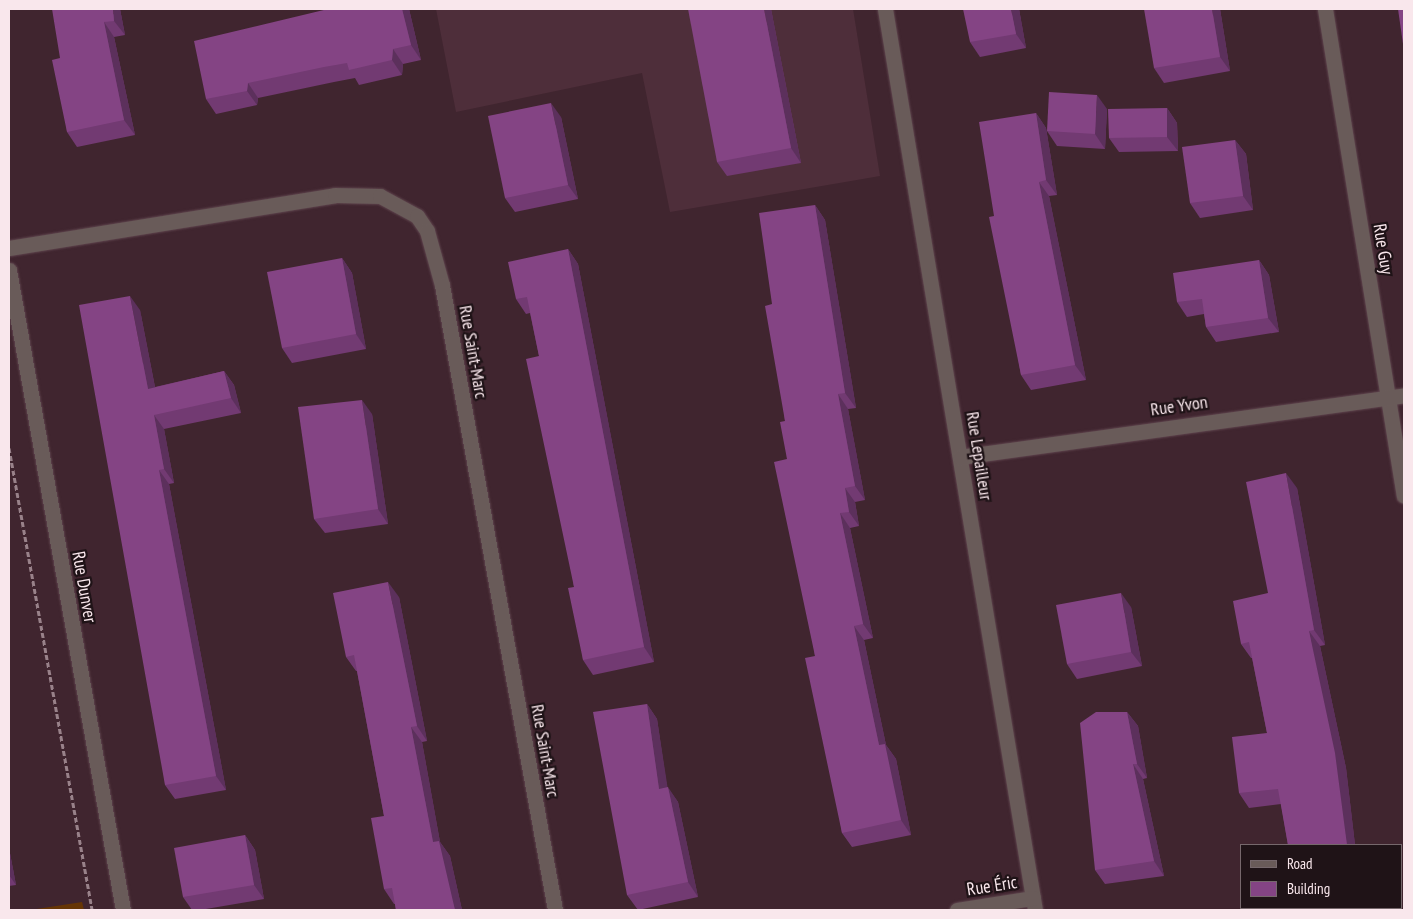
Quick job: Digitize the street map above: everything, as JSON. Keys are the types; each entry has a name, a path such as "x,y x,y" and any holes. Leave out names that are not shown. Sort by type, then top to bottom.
{"street":[{"name":"Rue Lepailleur","path":"885,9 1034,904"},
{"name":"Rue Guy","path":"1325,9 1404,496"},
{"name":"Rue Saint-Marc","path":"9,248 335,194 380,196 417,216 427,231 442,286 555,910"},
{"name":"Rue Dunver","path":"9,270 123,910"},
{"name":"Rue Yvon","path":"960,456 1404,395"},
{"name":"Rue Éric","path":"957,910 1034,904"}],"path":[{"path":"9,448 92,910"}],"shaded area":[{"path":"436,9 853,9 880,176 670,212 642,73 456,112"},
{"path":"82,902 84,910 30,910"}],"building":[{"path":"52,9 113,9 114,21 104,22 124,120 67,132 52,60 60,58"},
{"path":"328,9 402,9 411,45 393,49 392,60 349,70 347,63 324,67 248,83 247,91 206,99 194,41"},
{"path":"688,9 764,9 791,148 717,162"},
{"path":"963,9 1011,9 1016,34 970,42"},
{"path":"1144,9 1212,9 1220,57 1154,68"},
{"path":"1398,9 1404,9 1404,51"},
{"path":"1049,92 1097,95 1095,134 1047,131"},
{"path":"551,103 568,185 505,198 488,116"},
{"path":"1167,108 1167,137 1109,138 1108,109"},
{"path":"1036,113 1046,180 1039,182 1075,365 1021,375 989,217 994,216 979,122"},
{"path":"1235,140 1243,196 1190,203 1182,147"},
{"path":"815,205 845,393 838,394 855,486 845,488 849,512 840,513 863,624 854,626 879,745 885,744 901,820 842,833 805,658 815,656 774,462 787,459 780,422 785,421 765,306 772,304 759,213"},
{"path":"568,249 644,647 583,660 568,588 574,587 526,359 539,356 527,297 516,299 508,262"},
{"path":"342,258 356,334 282,348 267,272"},
{"path":"1259,260 1268,318 1206,327 1202,299 1177,302 1173,273"},
{"path":"130,296 148,389 224,371 231,398 154,415 164,469 159,470 216,776 165,785 79,305"},
{"path":"362,400 378,509 314,519 298,407"},
{"path":"1286,473 1314,630 1309,631 1335,753 1347,844 1288,844 1278,789 1239,793 1232,737 1267,733 1249,642 1241,644 1233,601 1268,593 1246,482"},
{"path":"388,582 417,726 411,727 433,842 439,841 455,910 396,910 392,888 384,889 371,818 384,816 354,655 346,657 333,593"},
{"path":"1121,593 1131,652 1067,664 1056,605"},
{"path":"647,704 659,789 668,787 688,882 627,895 593,712"},
{"path":"1096,712 1127,712 1137,764 1133,764 1154,861 1095,870 1080,723"},
{"path":"245,835 254,885 183,897 174,848"},
{"path":"1354,909 1355,910 1299,910"}]}
